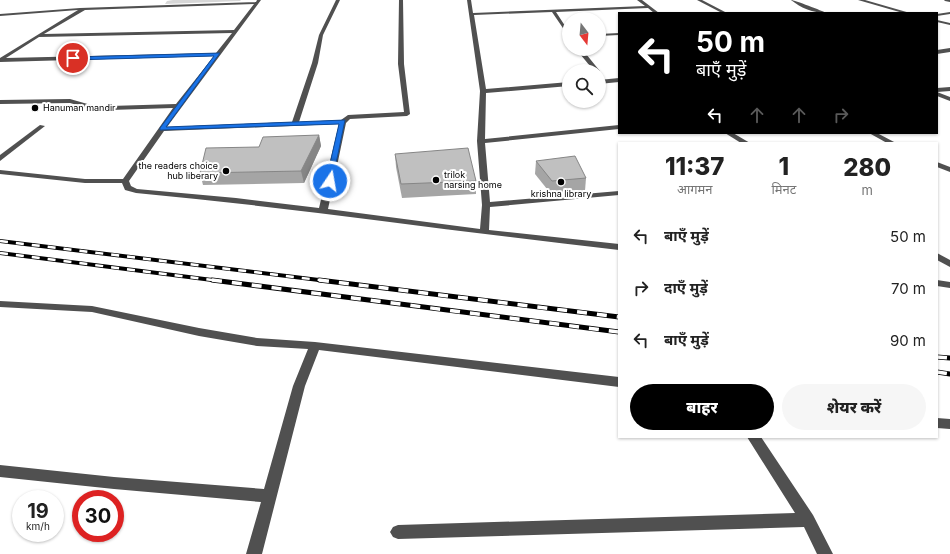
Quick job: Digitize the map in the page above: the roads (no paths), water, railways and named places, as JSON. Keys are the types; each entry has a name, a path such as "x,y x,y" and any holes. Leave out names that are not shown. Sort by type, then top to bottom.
{"street":[{"path":"161,6 166,0"},
{"path":"295,124 315,63 321,35 338,0"},
{"path":"324,211 343,122 348,117 407,114 401,64 401,0"},
{"path":"469,0 483,92 481,140 486,205 484,232"},
{"path":"639,0 656,12"},
{"path":"699,0 723,12"},
{"path":"793,0 804,7 821,12"},
{"path":"860,0 904,12"},
{"path":"946,0 950,1"},
{"path":"0,15 84,9 258,2"},
{"path":"125,181 178,106 258,2"},
{"path":"472,14 554,12 648,7"},
{"path":"1,60 84,9"},
{"path":"554,12 562,25"},
{"path":"938,15 950,13"},
{"path":"938,21 950,24"},
{"path":"40,36 236,30"},
{"path":"606,35 618,34"},
{"path":"938,52 950,50"},
{"path":"1,60 218,54"},
{"path":"585,56 591,64"},
{"path":"606,82 618,80"},
{"path":"483,92 562,85"},
{"path":"938,90 950,89"},
{"path":"938,94 950,99"},
{"path":"0,102 70,102 91,107 110,108 178,106"},
{"path":"162,129 343,122"},
{"path":"0,158 42,126"},
{"path":"481,140 618,127"},
{"path":"730,134 744,142"},
{"path":"874,134 890,142"},
{"path":"938,164 950,170"},
{"path":"0,172 85,181 125,181"},
{"path":"125,181 128,188 136,192 236,200 484,232 618,247"},
{"path":"486,205 618,193"},
{"path":"938,257 950,264"},
{"path":"938,283 950,285"},
{"path":"0,304 92,309 224,337 257,342 315,346 618,382"},
{"path":"254,554 299,386 315,346"},
{"path":"938,422 950,424"},
{"path":"755,438 808,520 825,554"},
{"path":"0,471 114,484 270,496"},
{"path":"398,532 808,520"}],"railway":[{"path":"0,241 327,281"},
{"path":"0,253 220,281"},
{"path":"212,280 618,332"},
{"path":"319,280 618,317"},
{"path":"938,357 950,358"},
{"path":"938,372 950,374"}],"place":[{"name":"Hanuman mandir","path":"35,108"},
{"name":"the readers choice hub liberary","path":"226,171"},
{"name":"trilok narsing home","path":"436,180"},
{"name":"krishna library","path":"561,182"}]}
